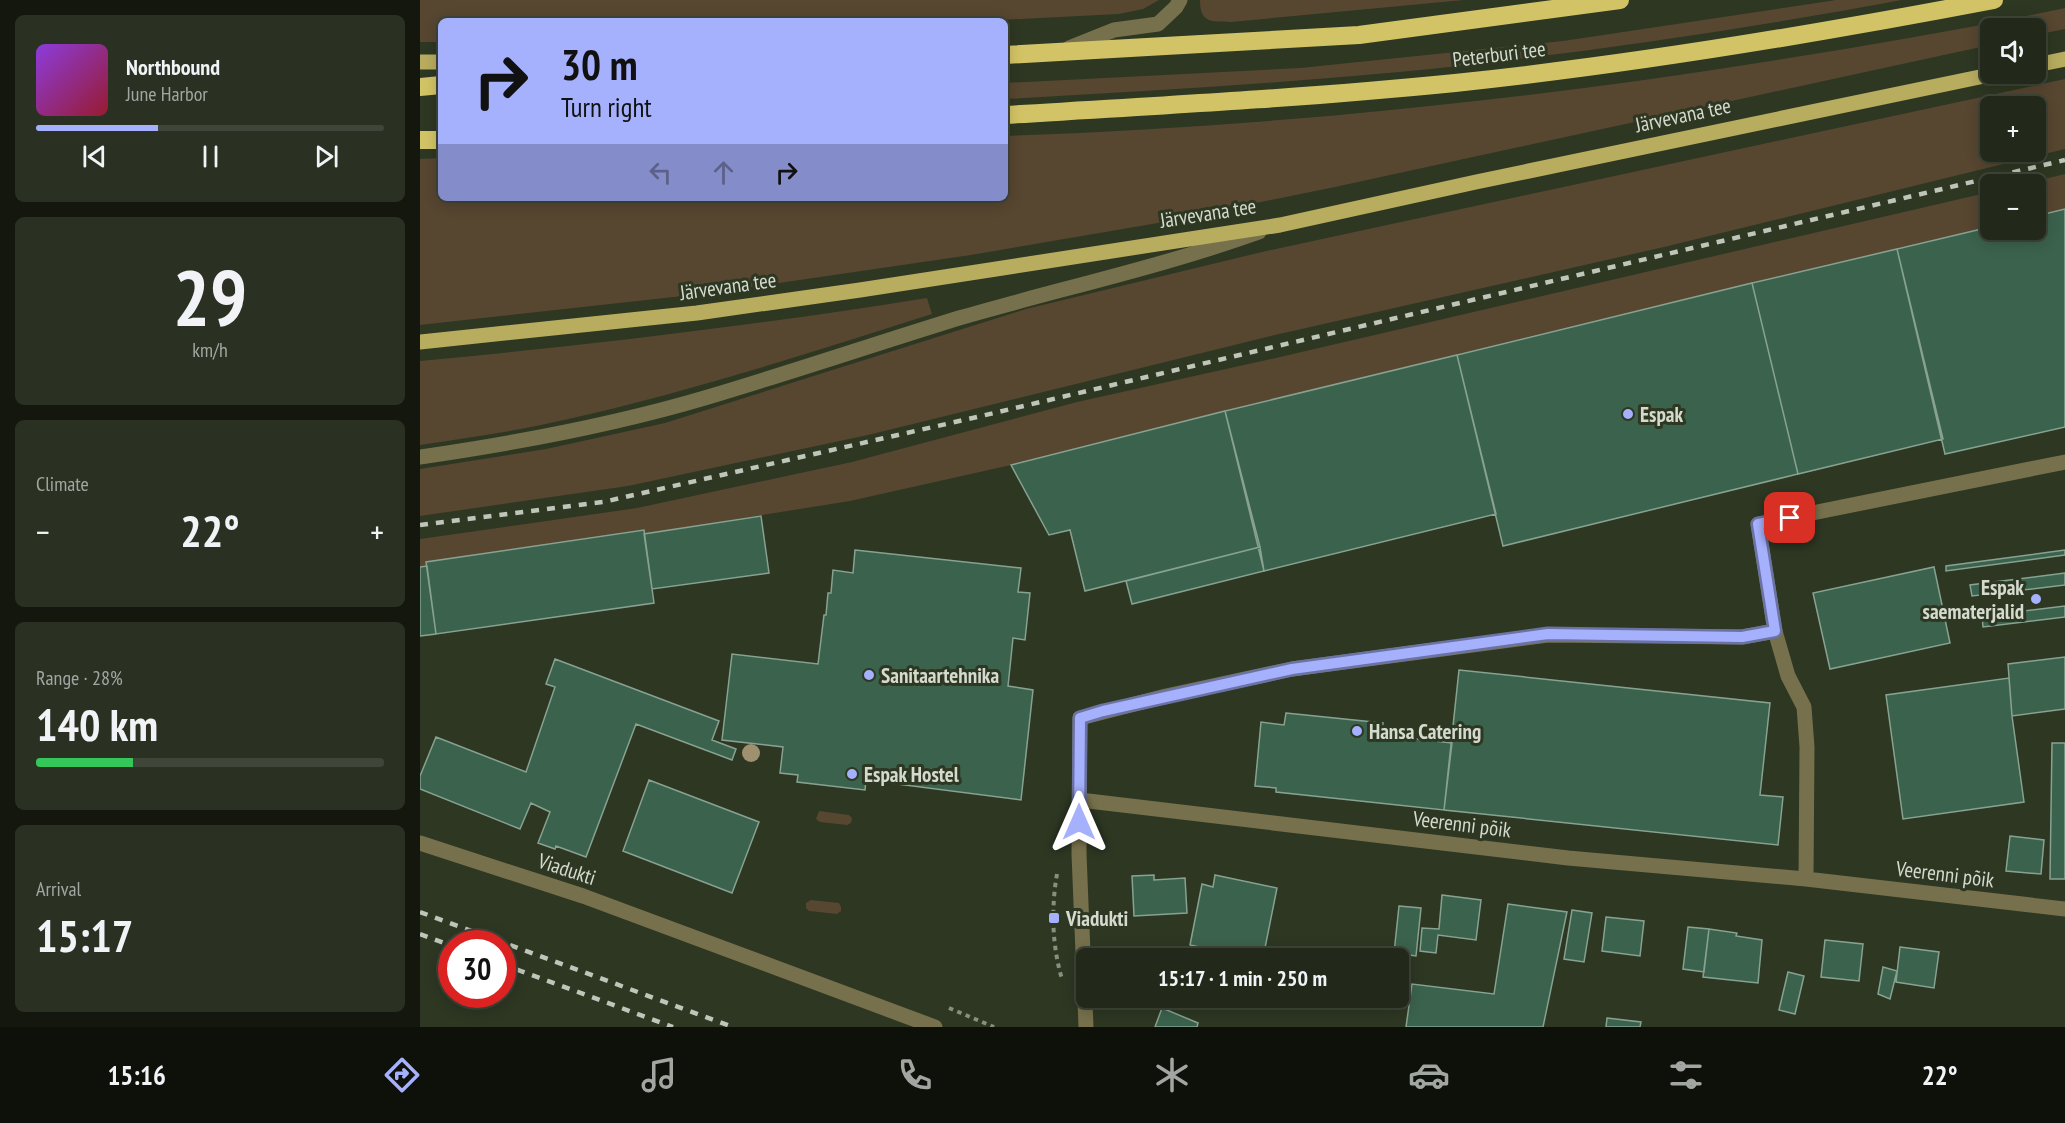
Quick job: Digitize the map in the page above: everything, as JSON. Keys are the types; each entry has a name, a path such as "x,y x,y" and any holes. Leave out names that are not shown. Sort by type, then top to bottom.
{"highway":[{"path":"1008,55 1359,35 1620,0"},
{"name":"Peterburi tee","path":"1008,115 1244,101 1455,83 1653,59 1851,28 1995,0"},
{"path":"420,87 438,85"},
{"path":"420,141 438,140"}],"main road":[{"path":"2046,63 2065,59"},
{"path":"420,62 438,62"},
{"name":"Järvevana tee","path":"420,342 697,313 1280,225 1487,179 1980,77"}],"street":[{"path":"1056,54 1114,30 1158,24 1180,0"},
{"path":"420,457 548,436 696,400 1037,295 1208,251 1280,225"},
{"path":"1806,879 1807,747 1804,707 1788,676 1775,631 1758,524 2065,462"},
{"path":"1086,1027 1079,844 1080,718 1145,701 1292,669 1548,634 1742,637 1775,631"},
{"name":"Veerenni põik","path":"1080,800 1557,856 1806,879 2065,909"},
{"name":"Viadukti","path":"420,843 583,896 935,1027"}],"path":[{"path":"1058,866 1054,888 1054,944 1064,987"},
{"path":"949,1008 994,1027"}],"shaded area":[{"path":"420,0 1159,0 1143,9 1119,14 1008,20 438,18 438,42 420,42"},
{"path":"1200,0 1464,0 1231,22 1208,20 1202,13"},
{"path":"1836,0 1902,0 1667,39 1431,69 1271,83 1008,99 1008,83 1300,68 1563,41"},
{"path":"2065,8 2065,29 2046,33 2046,18 2015,18"},
{"path":"1980,25 1980,47 1335,187 1158,223 971,255 710,293 420,325 420,159 438,158 438,201 1008,201 1008,136 1291,119 1481,101 1670,76"},
{"path":"2065,79 2065,149 2046,154 2046,96 1986,96"},
{"path":"1980,97 1980,162 2012,162 1664,247 1275,335 868,435 628,486 420,516 420,469 546,449 665,423 1026,309 1266,251"},
{"path":"2065,174 2065,209 2046,214 2046,179"},
{"path":"1980,194 1980,229 1225,411 1011,465 850,501 644,534 426,562 427,566 420,567 420,539 637,508 852,462 1077,402"},
{"path":"927,298 932,314 749,371 564,420 420,445 420,361 674,334"},
{"path":"819,811 849,815 852,818 851,823 847,825 820,822 816,819"},
{"path":"811,900 839,903 841,911 837,914 809,911 806,903"}],"building":[{"path":"2065,209 2065,427 1945,454 1897,249 1980,229 1980,240 2046,240 2046,214"},
{"path":"1897,249 1943,439 1798,474 1752,283"},
{"name":"Espak","path":"1752,283 1798,474 1503,546 1457,355"},
{"path":"1457,355 1496,514 1264,571 1225,411"},
{"path":"1225,411 1260,547 1085,591 1070,530 1049,535 1011,465"},
{"path":"761,516 769,573 652,589 644,534"},
{"path":"644,530 654,603 436,634 426,562"},
{"path":"1260,547 1264,571 1132,604 1126,581"},
{"name":"Sanitaartehnika","path":"855,550 1021,568 1018,592 1030,593 1025,640 1013,638 1008,686 1033,690 1021,800 866,780 865,790 797,782 798,775 780,773 783,747 722,740 732,654 818,664 833,570 853,573"},
{"path":"2065,550 2065,555 1946,571 1946,566"},
{"path":"427,566 436,634 420,636 420,567"},
{"path":"1934,567 1950,643 1830,669 1813,593"},
{"path":"2065,573 2065,585 1972,596 1970,585"},
{"path":"2065,606 2065,617 1983,627 1982,616"},
{"path":"2065,657 2065,709 2012,716 2008,664"},
{"path":"555,659 719,721 712,740 736,749 732,760 636,724 586,857 556,846 555,849 538,843 550,812 531,803 520,829 420,789 420,776 436,737 526,772 555,687 546,684"},
{"path":"1459,670 1770,703 1760,795 1783,797 1778,845 1444,810"},
{"path":"2009,678 2024,802 1903,819 1886,695"},
{"path":"1286,713 1383,723 1382,735 1452,743 1444,810 1276,792 1276,788 1255,786 1261,722 1284,725"},
{"path":"2052,743 2065,743 2065,879 2050,879"},
{"path":"649,780 759,822 732,893 623,851"},
{"path":"2010,836 2044,840 2041,874 2006,871"},
{"path":"1154,875 1154,880 1185,878 1187,913 1134,916 1132,876"},
{"path":"1215,875 1277,888 1265,948 1200,948 1190,945 1202,884 1213,887"},
{"path":"1442,895 1481,900 1476,940 1438,935 1436,953 1420,951 1422,928 1439,929"},
{"path":"1508,904 1567,912 1543,1027 1406,1027 1412,984 1494,994"},
{"path":"1399,906 1421,908 1416,956 1409,955 1409,948 1395,948"},
{"path":"1572,910 1592,913 1584,962 1564,959"},
{"path":"1606,917 1644,921 1640,956 1602,951"},
{"path":"1688,927 1709,929 1704,972 1683,969"},
{"path":"1709,929 1762,940 1758,983 1703,977"},
{"path":"1825,940 1863,944 1859,981 1821,977"},
{"path":"1900,947 1939,952 1934,988 1896,982"},
{"path":"1883,967 1897,971 1890,999 1878,994"},
{"path":"1788,972 1804,976 1795,1014 1779,1010"},
{"path":"1162,1008 1198,1023 1197,1027 1155,1027"},
{"path":"1607,1018 1641,1022 1640,1027 1606,1027"}],"railway":[{"path":"420,525 603,502 977,417 2065,160"},
{"path":"420,912 733,1027"},
{"path":"420,934 438,941"},
{"path":"516,969 673,1027"}],"place":[{"name":"Espak","path":"1628,414"},
{"name":"Espak saematerjalid","path":"2036,599"},
{"name":"Sanitaartehnika","path":"869,675"},
{"name":"Hansa Catering","path":"1357,731"},
{"name":"Espak Hostel","path":"852,774"},
{"name":"Viadukti","path":"1054,918"}],"route":[{"path":"1079,822 1080,718 1103,711 1292,669 1548,634 1742,637 1775,631 1758,524 1790,518"}]}
